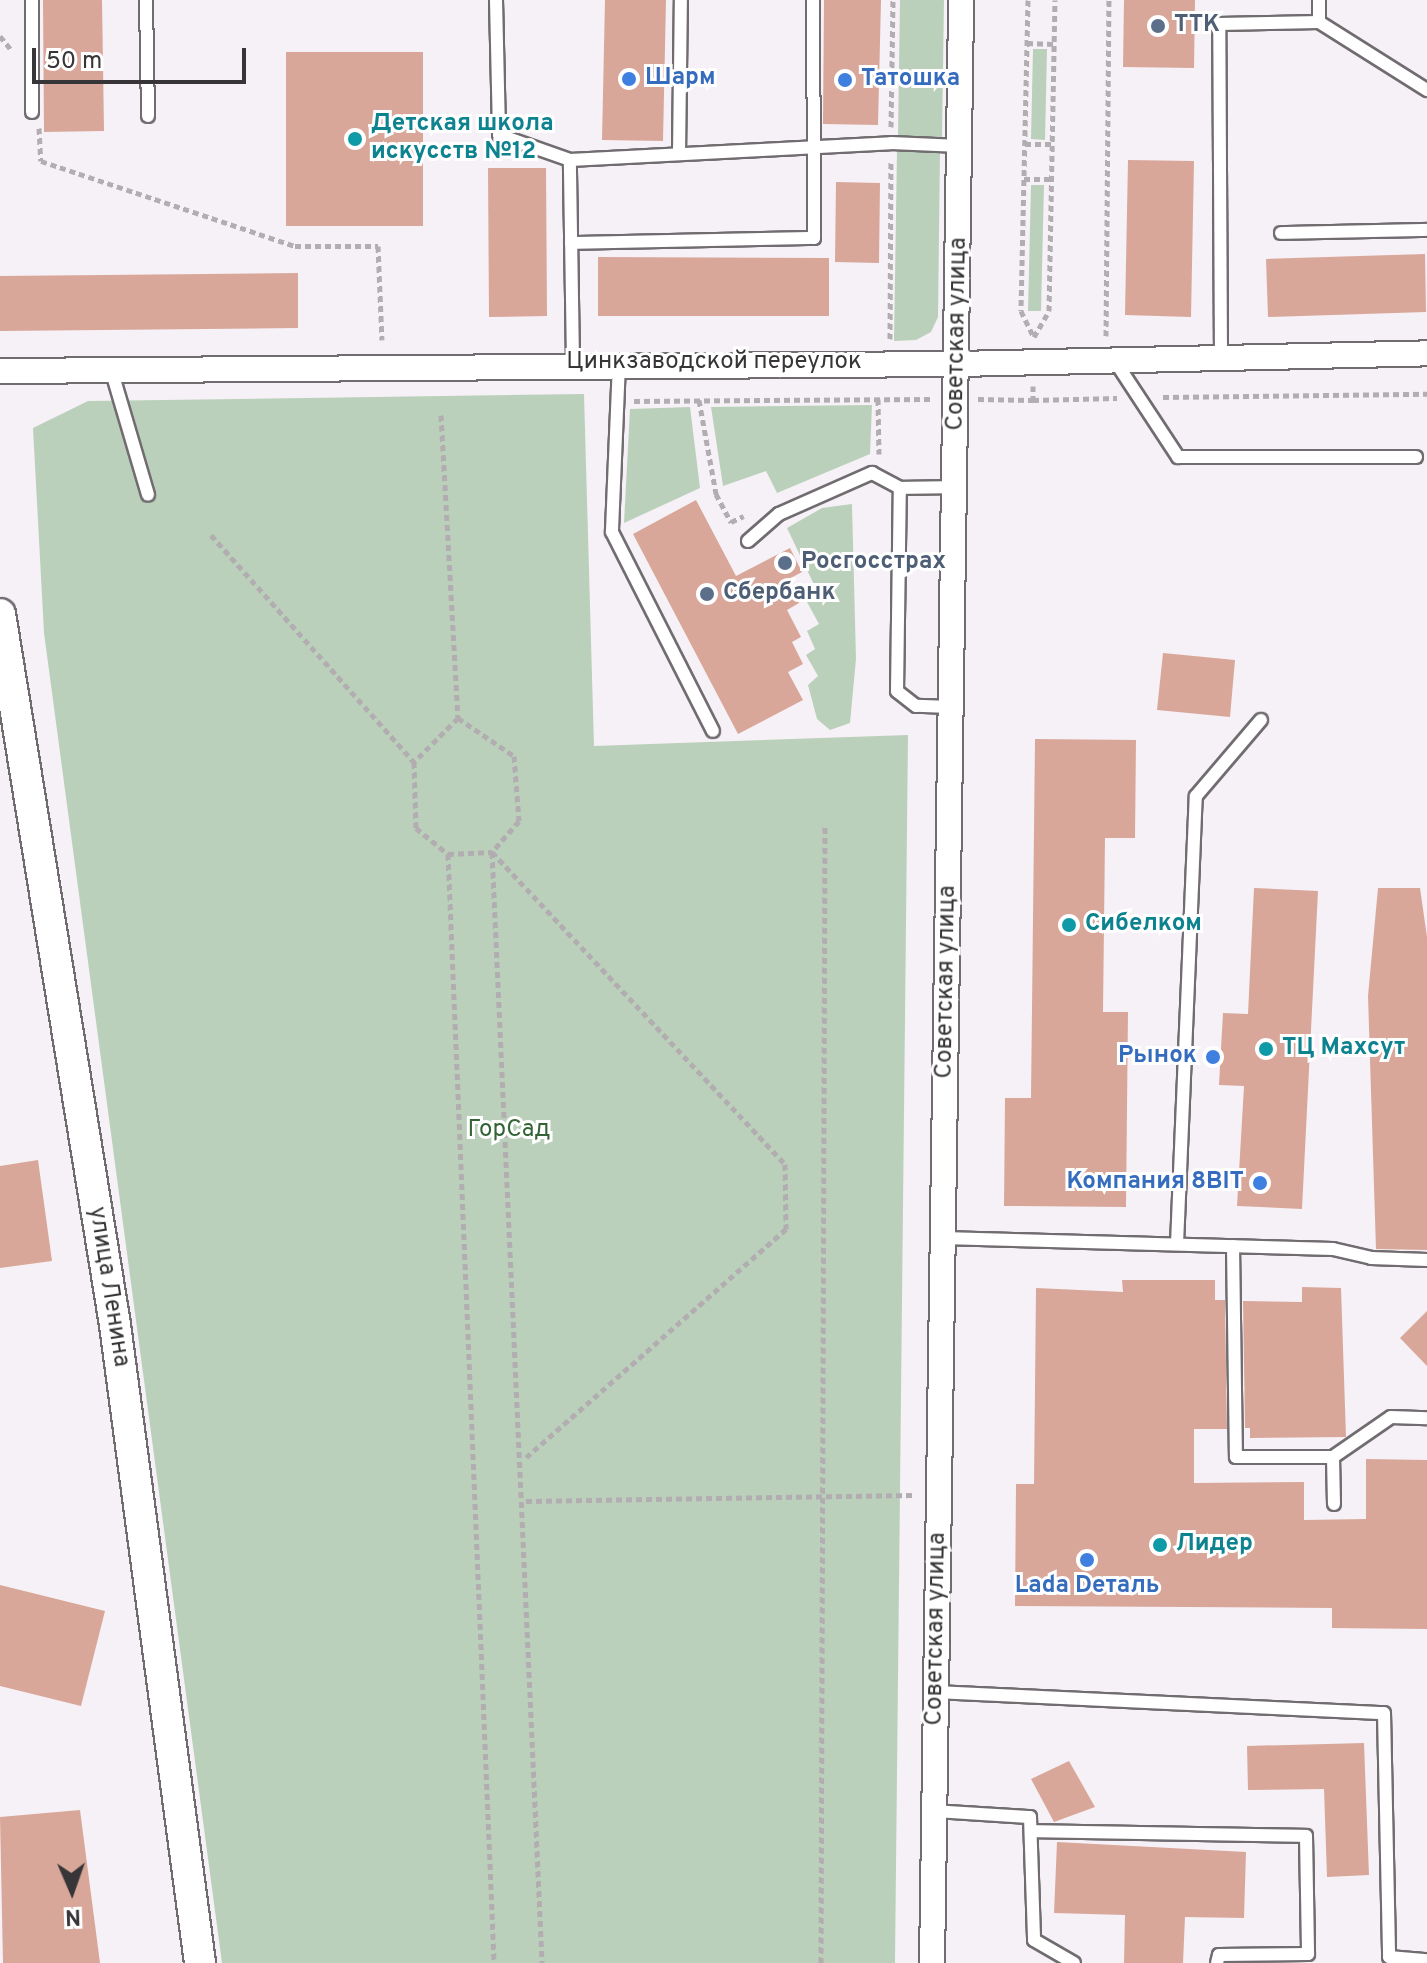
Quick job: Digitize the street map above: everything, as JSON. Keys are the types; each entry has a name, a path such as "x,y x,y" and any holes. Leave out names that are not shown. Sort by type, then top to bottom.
{"street":[{"name":"Советская улица","path":"932,1963 961,0"},
{"name":"Цинкзаводской переулок","path":"0,371 573,362 958,364 1033,350 1115,360 1427,353"},
{"name":"улица Ленина","path":"1,623 115,1325 200,1963"}],"lane":[{"path":"32,0 32,112"},
{"path":"146,0 148,116"},
{"path":"496,0 499,135 570,160 891,143 960,146"},
{"path":"679,154 681,0"},
{"path":"571,243 814,238 813,0"},
{"path":"1319,0 1319,22"},
{"path":"1221,358 1219,24 1319,22 1427,90"},
{"path":"570,160 573,362"},
{"path":"1281,233 1427,230"},
{"path":"1115,360 1178,457 1416,457"},
{"path":"619,363 612,532 713,731"},
{"path":"111,369 148,495"},
{"path":"748,541 779,514 872,473 900,488 955,487"},
{"path":"900,488 897,691 916,706 951,707"},
{"path":"1177,1244 1196,796 1261,720"},
{"path":"943,1238 1233,1246 1427,1260"},
{"path":"1233,1246 1236,1457 1333,1457 1391,1417 1427,1418"},
{"path":"1333,1457 1334,1504"},
{"path":"936,1692 1384,1713 1389,1957 1427,1960"},
{"path":"934,1811 1030,1817 1034,1940 1074,1963"},
{"path":"1031,1831 1306,1836 1308,1954 1219,1955 1217,1963"}],"path":[{"path":"890,364 893,0"},
{"path":"1028,0 1021,311 1033,350 1033,400"},
{"path":"1033,350 1049,311 1055,0"},
{"path":"1092,336 1107,336 1109,0"},
{"path":"0,36 32,78 41,161 295,246 378,246 378,340 393,340"},
{"path":"1027,43 1055,44"},
{"path":"1025,144 1053,144"},
{"path":"1024,179 1052,179"},
{"path":"1033,350 1048,337"},
{"path":"875,338 890,338"},
{"path":"618,401 1033,400 1427,394"},
{"path":"866,463 879,458 878,399"},
{"path":"699,400 726,515"},
{"path":"414,762 458,718 441,415"},
{"path":"211,535 414,762 416,828 448,854 492,852 785,1164 786,1229 524,1459"},
{"path":"458,718 514,756 519,821 492,852 526,1501 542,1963"},
{"path":"821,1963 825,826"},
{"path":"448,854 494,1963"},
{"path":"526,1501 939,1494"}],"green space":[{"path":"900,0 944,0 942,137 898,136"},
{"path":"1033,49 1047,49 1045,140 1031,139"},
{"path":"897,150 940,152 938,317 931,332 916,340 894,341"},
{"path":"1031,185 1044,185 1041,311 1028,311"},
{"name":"ГорСад","path":"584,394 594,746 908,735 895,1963 222,1963 44,633 33,428 88,401"},
{"path":"872,405 870,454 777,493 766,471 723,486 711,407"},
{"path":"690,407 700,488 624,523 630,409"},
{"path":"852,504 856,659 850,723 830,730 817,719 808,685 818,676 806,655 815,649 807,631 819,624 807,602 818,593 787,528 822,508"}],"building":[{"path":"43,0 102,0 104,131 44,132"},
{"path":"605,0 666,0 663,141 602,140"},
{"path":"824,0 881,0 878,125 823,124"},
{"path":"1124,0 1195,0 1194,68 1123,67"},
{"name":"Детская школа искусств №12","path":"286,52 423,52 423,226 286,226"},
{"path":"1128,160 1194,161 1191,317 1125,315"},
{"path":"488,168 546,168 547,316 489,317"},
{"path":"836,182 880,183 879,263 835,262"},
{"path":"1425,254 1426,312 1268,317 1266,259"},
{"path":"598,257 829,258 829,316 598,316"},
{"path":"298,273 298,328 0,331 0,276"},
{"path":"696,500 736,576 790,548 802,572 787,580 799,603 787,610 801,637 792,642 803,664 788,672 803,700 738,734 633,534"},
{"path":"1163,653 1235,660 1230,717 1157,710"},
{"name":"Сибелком","path":"1035,739 1136,740 1135,838 1105,838 1103,1012 1128,1012 1126,1207 1004,1206 1005,1098 1031,1098"},
{"name":"ТЦ Махсут","path":"1254,888 1318,891 1302,1209 1237,1206 1244,1086 1219,1085 1223,1013 1248,1014"},
{"path":"1378,888 1420,888 1427,937 1427,1250 1376,1249 1368,996"},
{"path":"38,1160 52,1261 0,1268 0,1166"},
{"path":"1122,1280 1215,1280 1215,1300 1225,1300 1227,1429 1194,1429 1194,1483 1304,1482 1304,1520 1366,1519 1366,1459 1427,1460 1427,1629 1332,1628 1332,1608 1015,1606 1016,1484 1034,1484 1036,1288 1123,1292"},
{"path":"1302,1287 1341,1288 1346,1437 1250,1438 1250,1428 1245,1428 1243,1301 1302,1302"},
{"path":"1427,1311 1427,1366 1400,1338"},
{"path":"0,1585 105,1611 81,1706 0,1686"},
{"path":"1364,1743 1369,1875 1327,1877 1324,1789 1248,1790 1247,1746"},
{"path":"1069,1761 1095,1807 1054,1822 1031,1779"},
{"path":"80,1810 100,1963 3,1963 0,1817"},
{"path":"1057,1842 1246,1852 1244,1918 1185,1917 1183,1963 1124,1963 1125,1915 1054,1913"}],"place":[{"name":"ТТК","path":"1158,26"},
{"name":"Шарм","path":"629,79"},
{"name":"Татошка","path":"845,80"},
{"name":"Детская школа искусств №12","path":"355,139"},
{"name":"Росгосстрах","path":"785,563"},
{"name":"Сбербанк","path":"707,594"},
{"name":"Сибелком","path":"1069,925"},
{"name":"ТЦ Махсут","path":"1266,1049"},
{"name":"Рынок","path":"1213,1057"},
{"name":"Компания 8BIT","path":"1260,1183"},
{"name":"Лидер","path":"1160,1545"},
{"name":"Lada Dеталь","path":"1087,1560"}]}
